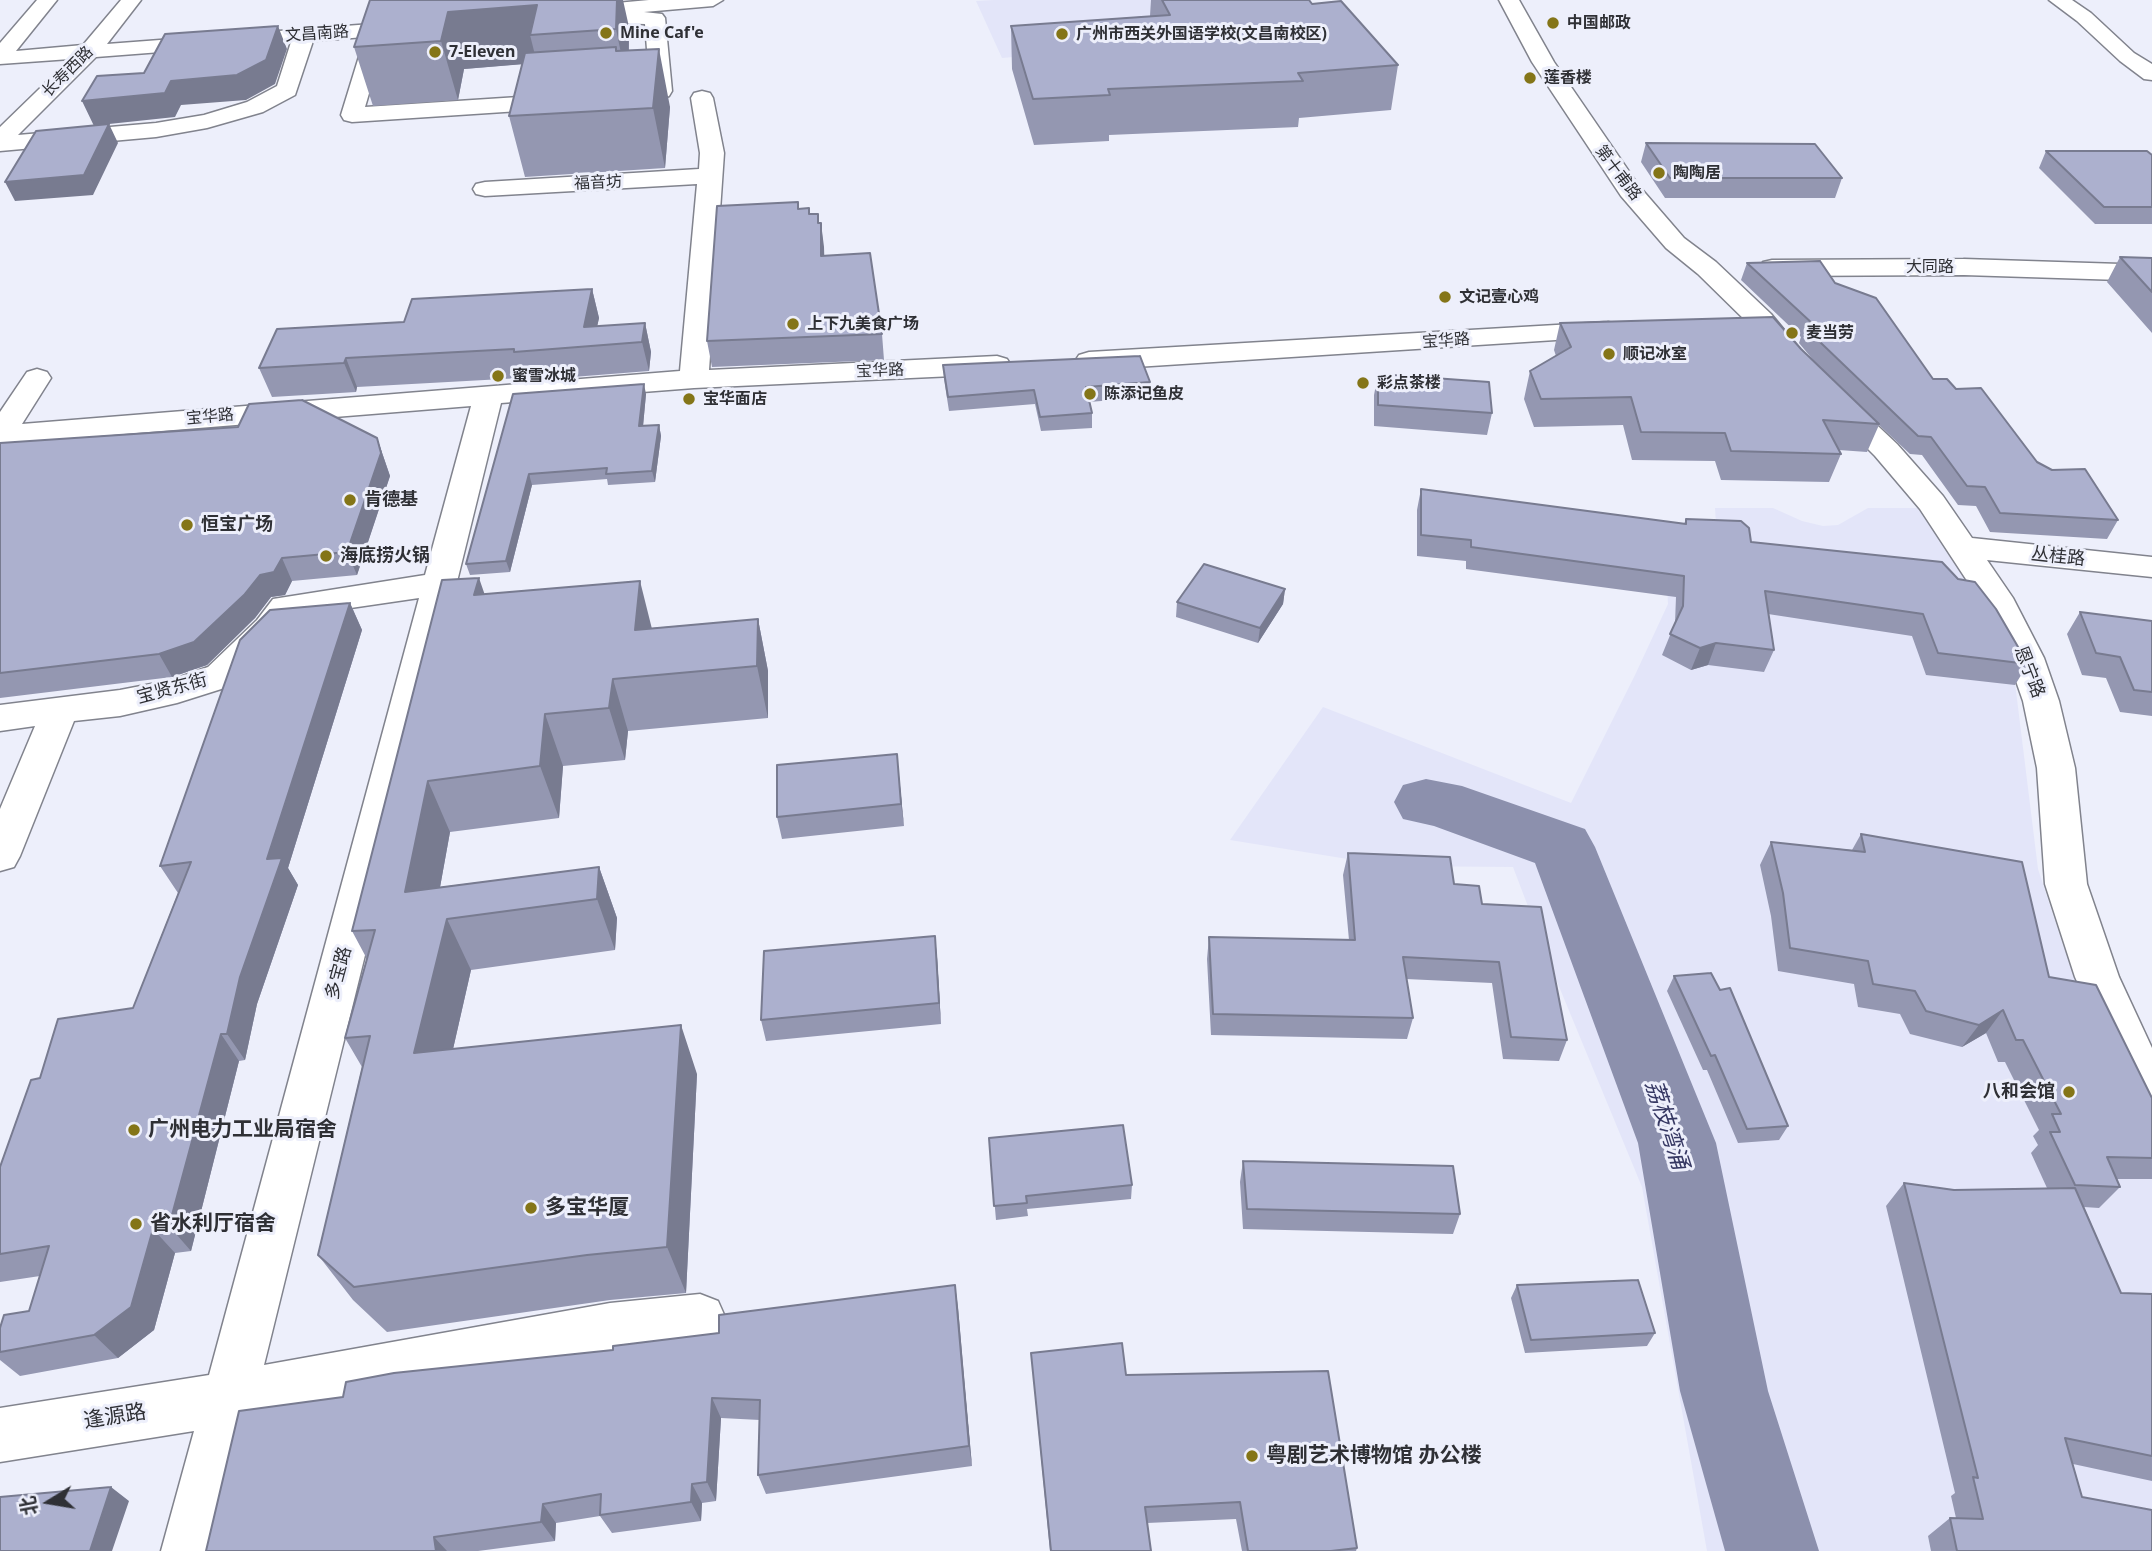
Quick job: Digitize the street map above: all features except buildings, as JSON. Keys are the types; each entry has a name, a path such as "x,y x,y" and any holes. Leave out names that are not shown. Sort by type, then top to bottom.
{"street":[{"path":"0,57 47,0"},
{"name":"长寿西路","path":"0,142 89,52 131,0"},
{"path":"552,19 655,12 713,0"},
{"name":"第十甫路","path":"1509,0 1543,62 1630,191 1675,243 1707,268 1761,320"},
{"path":"2059,0 2084,16 2127,57 2152,74"},
{"path":"628,96 656,94 661,91 655,12"},
{"path":"377,30 352,115 588,99"},
{"name":"文昌南路","path":"0,57 377,30 429,30"},
{"path":"0,142 156,130 207,121 255,107 287,90 304,35"},
{"path":"694,379 712,153 702,98"},
{"name":"福音坊","path":"485,189 710,176"},
{"name":"大同路","path":"1707,268 1964,267 2152,273"},
{"path":"1721,323 1761,320"},
{"name":"恩宁路","path":"1761,320 1816,382 1886,450 1932,503 1996,598 2026,657 2041,702 2056,768 2066,884 2097,977 2152,1098"},
{"name":"宝华路","path":"1069,362 1286,352 1630,329"},
{"name":"宝华路","path":"0,435 694,379 1028,364"},
{"path":"0,435 37,378"},
{"name":"多宝路","path":"190,1551 488,394"},
{"name":"丛桂路","path":"1964,547 2152,567"},
{"name":"宝贤东街","path":"0,718 120,703 177,691 221,676 269,628 285,607 440,583"},
{"path":"0,856 60,711"},
{"name":"逢源路","path":"0,1435 230,1398 610,1328 700,1319"}],"shaded area":[{"name":"广州市西关外国语学校(文昌南校区)","path":"1300,0 1139,46 1002,58 976,1"},
{"path":"1715,508 1773,508 1802,521 1823,526 1838,525 1868,508 1924,508 1967,574 2015,683 2038,869 2064,948 2152,1140 2152,1551 1707,1551 1642,1187 1553,972 1513,867 1391,866 1230,840 1323,707 1571,803 1668,604 1664,535 1717,539"}],"waterway":[{"name":"荔枝湾涌","path":"1426,802 1439,803 1562,847 1677,1143 1724,1391 1772,1551"}],"place":[{"name":"中国邮政","path":"1553,23"},
{"name":"Mine Caf'e","path":"606,33"},
{"name":"广州市西关外国语学校(文昌南校区)","path":"1062,34"},
{"name":"7-Eleven","path":"435,52"},
{"name":"莲香楼","path":"1530,78"},
{"name":"陶陶居","path":"1659,173"},
{"name":"文记壹心鸡","path":"1445,297"},
{"name":"上下九美食广场","path":"793,324"},
{"name":"麦当劳","path":"1792,333"},
{"name":"顺记冰室","path":"1609,354"},
{"name":"蜜雪冰城","path":"498,376"},
{"name":"彩点茶楼","path":"1363,383"},
{"name":"陈添记鱼皮","path":"1090,394"},
{"name":"宝华面店","path":"689,399"},
{"name":"肯德基","path":"350,500"},
{"name":"恒宝广场","path":"187,525"},
{"name":"海底捞火锅","path":"326,556"},
{"name":"八和会馆","path":"2069,1092"},
{"name":"广州电力工业局宿舍","path":"134,1130"},
{"name":"多宝华厦","path":"531,1208"},
{"name":"省水利厅宿舍","path":"136,1224"},
{"name":"粤剧艺术博物馆 办公楼","path":"1252,1456"}]}
